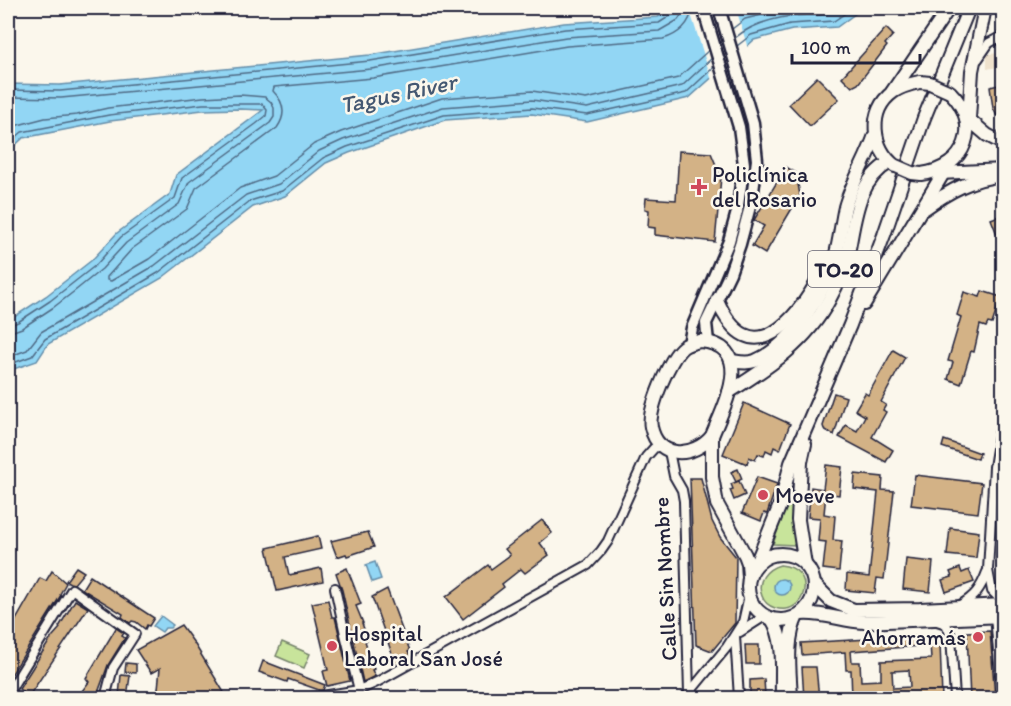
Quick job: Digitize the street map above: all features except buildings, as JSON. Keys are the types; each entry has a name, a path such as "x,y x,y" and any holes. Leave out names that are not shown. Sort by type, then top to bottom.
{"main road":[{"path":"689,344 694,322 721,264 737,212 744,164 739,127 703,8"},
{"path":"708,342 706,323 730,273 752,199 757,160 753,123 719,8"},
{"path":"892,92 949,8"},
{"path":"749,577 765,553 791,463 850,325 924,118 969,8"},
{"path":"850,325 919,214 936,172 960,153 965,144 972,71 985,8"},
{"path":"892,92 905,85 920,82 930,83 950,92 963,108 968,120 987,135 1004,144"},
{"name":"TO-20","path":"732,361 749,363 767,354 787,337 820,294 838,243 845,208 876,135 880,106 892,92"},
{"path":"876,135 883,154 893,164 912,173 1004,170"},
{"name":"TO-20","path":"729,392 782,357 798,342 819,316 843,270 857,205 873,176 893,164"},
{"path":"919,214 943,195 964,184 1004,175"},
{"path":"717,300 735,330 749,337 767,337 791,319 817,283 838,243"},
{"path":"708,342 724,350 732,361 734,374 729,392 707,441 684,453 676,453 666,448 651,430 652,410 675,355 689,344 708,342"},
{"path":"811,419 801,462 798,520 806,565 814,584 831,601 854,610 1004,604"},
{"path":"711,436 712,468 717,504 748,563 749,595 752,603 777,627 780,643 782,699"},
{"path":"696,448 706,456 712,468"},
{"path":"733,534 750,547 765,553 793,556 806,565"},
{"path":"791,699 790,638 799,615 811,601 814,584"},
{"path":"768,617 784,620 814,613 853,621 999,616"},
{"path":"790,638 800,622 814,613"}],"street":[{"path":"972,71 988,43 1004,34"},
{"path":"1004,406 994,466 988,570 992,591 1004,604"},
{"path":"310,699 359,690 377,682 588,565 608,541 646,457 654,448 666,448"},
{"name":"Calle Sin Nombre","path":"666,448 684,501 687,696"},
{"path":"957,607 973,597 980,589 988,570"},
{"path":"335,588 359,690"},
{"path":"9,692 72,589 135,634 113,668 105,699"},
{"path":"739,699 735,636 743,622 749,595"},
{"path":"341,615 350,613"},
{"path":"999,616 1002,699"},
{"path":"687,696 735,636 747,625 768,617"},
{"path":"951,636 965,618"},
{"path":"933,620 946,624 951,636 955,699"}],"shaded area":[{"path":"1003,53 1003,66 987,69 987,54"}],"green space":[{"path":"791,491 795,545 773,544"},
{"path":"780,565 792,568 800,574 804,583 804,591 800,600 794,606 786,609 769,605 760,591 764,576 770,569"},
{"path":"282,642 310,654 304,668 276,656"}],"water":[{"name":"Tagus River","path":"673,8 863,8 837,27 792,30 754,40 689,98 587,122 532,114 445,120 349,153 326,163 285,196 253,207 162,278 48,344 37,361 8,371 8,321 46,296 92,260 117,233 170,194 176,175 263,110 203,110 110,121 23,138 8,152 8,84 60,85 370,55 564,23 658,17"},
{"path":"375,562 381,579 372,582 366,565"},
{"path":"782,579 788,581 790,587 788,593 782,595 776,593 774,587 776,581"},
{"path":"161,616 173,625 162,632 153,626"}],"pier":[{"path":"689,8 736,8 748,49 712,81"}],"place":[{"name":"Policlínica del Rosario","path":"699,187"},
{"name":"Moeve","path":"763,495"},
{"name":"Ahorramás","path":"978,637"},
{"name":"Hospital Laboral San José","path":"332,646"}]}
